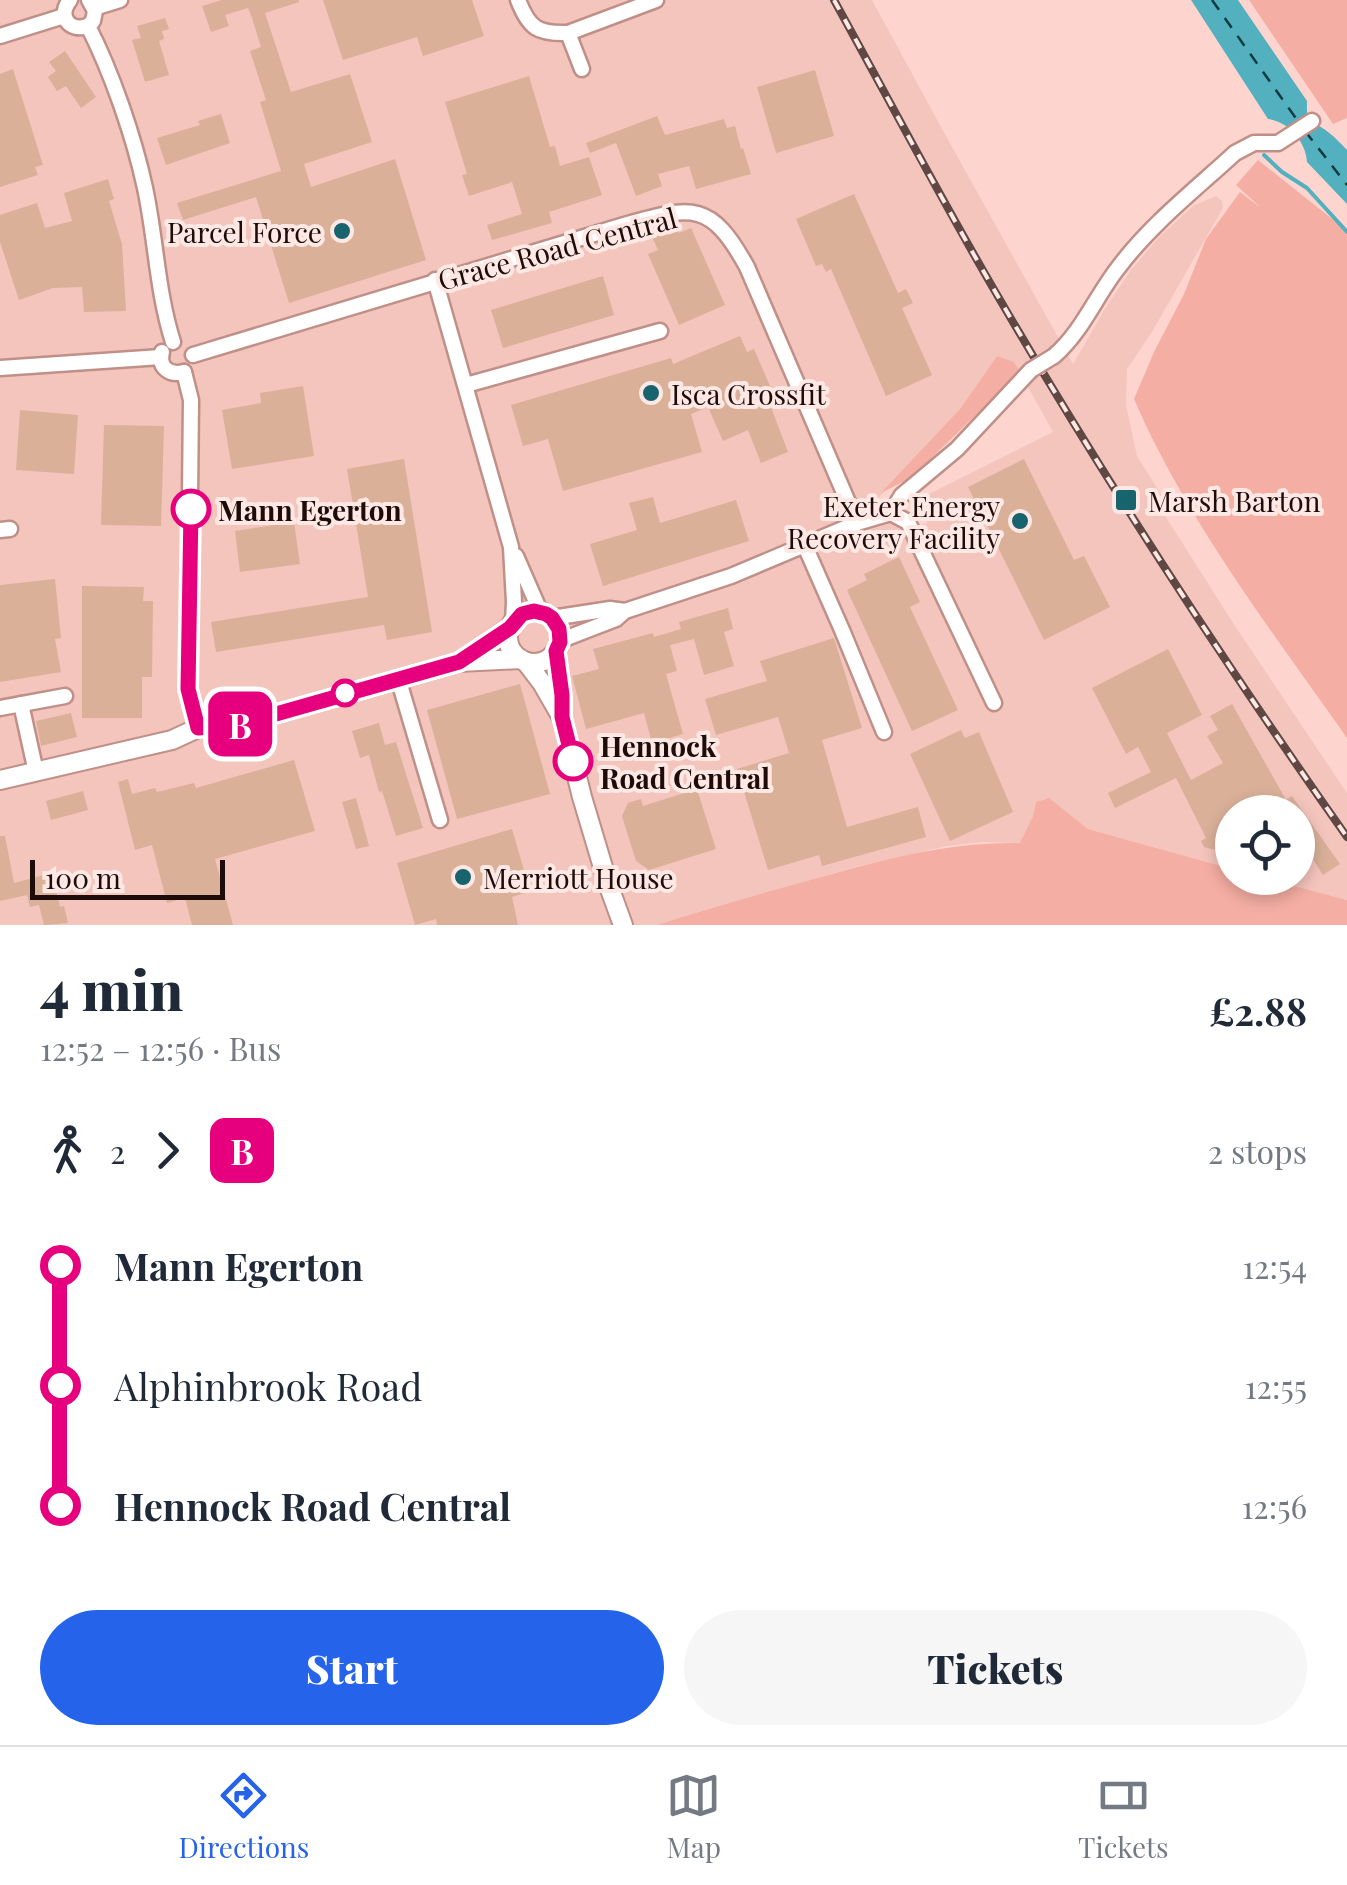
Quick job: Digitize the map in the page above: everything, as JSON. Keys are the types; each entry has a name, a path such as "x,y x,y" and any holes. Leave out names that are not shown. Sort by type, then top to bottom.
{"main road":[{"path":"459,662 522,614 546,615 559,629 562,717 582,797 623,925"},
{"path":"511,625 511,649 524,660 562,717"},
{"path":"0,780 172,740 198,728 237,725 459,662 546,660 558,646"}],"street":[{"path":"70,0 64,16 78,28 88,26 95,16 92,4 120,0"},
{"path":"518,0 536,29 568,34 656,0"},
{"path":"0,36 64,16"},
{"path":"88,26 101,51 145,188 162,302 173,342"},
{"path":"568,34 582,69"},
{"path":"558,646 626,611 699,588 857,523 891,513 902,495 957,449 1031,370 1066,345 1139,242 1235,152 1254,143 1283,140 1312,121"},
{"name":"Grace Road Central","path":"192,355 436,280 674,212 688,212 719,224 747,267 857,523"},
{"path":"436,280 511,546 546,615 626,611"},
{"path":"466,385 660,331"},
{"path":"173,342 184,344 192,355 184,372 170,372 162,365 164,348 173,342"},
{"path":"0,368 161,357"},
{"path":"184,372 191,400 188,689 198,728"},
{"path":"891,513 908,522 987,701"},
{"path":"511,546 511,625"},
{"path":"805,546 884,732"},
{"path":"398,678 440,820"},
{"path":"0,708 65,696"},
{"path":"21,704 36,772"}],"shaded area":[{"path":"0,0 872,0 1073,364 1106,307 1158,238 1193,206 1216,196 1222,201 1223,208 1127,369 1126,405 1137,456 1164,499 1157,503 1347,793 1347,900 1315,892 1315,795 1215,795 1215,864 1088,829 1048,798 1036,802 1021,843 947,846 855,867 657,925 0,925","holes":["997,356 1014,362 1053,432 923,497 921,509 927,523 918,526 912,517 874,503 960,409"]},
{"path":"1249,0 1347,0 1347,118 1333,124"},
{"path":"1258,160 1347,235 1347,738 1205,531 1134,399 1206,239 1240,192 1261,208 1236,185"},
{"path":"997,356 1014,362 1020,372 912,477 881,493 960,409"},
{"path":"1049,798 1088,829 1215,864 1215,895 1315,895 1315,892 1347,900 1347,925 657,925 895,858 969,845 1020,843 1036,802"}],"water":[{"path":"1191,0 1238,0 1307,101 1309,120 1347,150 1347,204 1307,162 1295,134 1268,119"}],"building":[{"path":"222,0 299,0 265,13 291,92 350,74 372,142 304,164 311,187 395,159 426,260 289,303 256,197 183,220 177,203 281,171 260,102 266,100 250,51 261,47 252,18 248,8 225,15 229,26 211,32 202,6"},
{"path":"323,0 472,0 484,36 423,56 417,37 343,60"},
{"path":"165,18 169,29 162,31 164,39 159,41 169,75 145,82 132,40 141,38 137,26"},
{"path":"65,51 96,97 81,108 66,86 57,91 48,77 56,71 49,62"},
{"path":"13,69 43,165 35,167 38,175 0,187 0,74"},
{"path":"815,70 834,136 776,153 757,87"},
{"path":"529,76 550,147 555,146 560,166 589,157 602,195 549,212 552,223 492,240 487,225 522,214 512,182 469,196 462,175 467,174 445,102"},
{"path":"221,114 230,143 166,165 157,138"},
{"path":"657,116 665,135 724,119 727,128 735,126 751,174 696,189 689,166 658,174 662,186 636,196 616,143 590,153 586,143"},
{"path":"108,179 114,199 109,201 122,244 126,311 84,312 82,287 53,288 19,300 0,242 0,215 37,203 45,228 72,221 64,193"},
{"path":"854,194 898,293 906,289 913,303 902,308 932,375 886,396 831,269 826,272 822,264 816,266 796,219"},
{"path":"677,226 679,233 691,228 725,305 679,325 648,254 658,250 652,237"},
{"path":"603,276 614,315 503,348 491,310"},
{"path":"740,336 747,352 754,349 776,400 769,402 788,452 761,463 748,430 723,441 708,407 691,414 702,452 563,491 548,439 523,446 511,405 671,358 673,364"},
{"path":"303,386 314,456 232,469 222,410 261,403 260,393"},
{"path":"20,410 78,415 74,474 16,470"},
{"path":"104,425 164,426 161,526 101,525"},
{"path":"404,459 432,632 387,640 384,625 216,652 211,622 368,597 347,469"},
{"name":"Exeter Energy Recovery Facility","path":"1024,459 1074,560 1084,556 1110,607 1044,640 968,487"},
{"path":"653,497 660,523 736,500 749,541 603,586 590,544 637,530 629,503"},
{"path":"294,522 300,564 240,572 235,531"},
{"path":"899,557 920,602 910,607 958,710 912,731 847,590 867,580 864,574"},
{"path":"55,579 61,638 55,639 61,672 0,682 0,585"},
{"path":"82,586 144,587 143,601 153,601 152,677 142,677 142,718 82,718"},
{"path":"728,608 733,629 724,632 734,666 704,675 694,639 670,645 677,671 666,674 683,734 652,743 644,713 586,729 572,676 599,669 593,649 681,629 679,622"},
{"path":"834,638 862,728 822,740 847,827 918,807 926,837 822,866 819,855 768,870 737,769 789,753 778,717 716,735 705,699 767,681 760,661"},
{"path":"1168,649 1202,715 1167,733 1191,780 1223,763 1207,736 1218,730 1210,716 1232,704 1283,795 1215,795 1215,850 1204,847 1201,841 1206,838 1176,778 1115,808 1108,793 1151,772 1138,747 1126,754 1092,688"},
{"path":"520,684 550,794 457,819 427,710"},
{"path":"71,713 77,737 41,746 36,721"},
{"path":"379,723 385,745 396,742 423,828 396,836 369,755 360,758 352,731"},
{"path":"961,730 965,738 979,732 1013,812 950,841 910,754"},
{"path":"294,760 315,831 215,859 233,925 192,925 185,898 167,903 152,845 135,850 118,782 128,779 132,794 194,783 196,788"},
{"path":"697,789 716,849 649,870 636,861 622,816 628,803 641,799 643,806"},
{"path":"83,791 88,810 51,820 46,801"},
{"path":"356,798 369,846 356,849 342,802"},
{"name":"Merriott House","path":"512,829 530,891 512,897 518,925 437,925 436,919 415,925 397,863"},
{"path":"1315,829 1340,864 1323,875 1315,863"},
{"path":"0,836 5,836 14,883 52,873 68,923 44,925 39,905 30,907 27,895 0,901"}],"waterway":[{"path":"1264,155 1307,188 1347,232"}],"ferry route":[{"path":"1212,0 1300,124"},
{"path":"1305,131 1347,185"}],"railway":[{"path":"834,0 975,257 1079,432 1210,637 1347,837"}],"bus line":[{"name":"B","path":"191,509 188,689 198,728 237,725 459,662 510,628 517,617 540,611 552,618 559,629 556,651 562,717 573,761"}],"place":[{"name":"Parcel Force","path":"342,231"},
{"name":"Isca Crossfit","path":"651,393"},
{"name":"Marsh Barton","path":"1126,500"},
{"name":"Mann Egerton","path":"191,509"},
{"name":"Exeter Energy Recovery Facility","path":"1020,521"},
{"name":"Hennock Road Central","path":"573,761"},
{"name":"Merriott House","path":"463,877"}]}
